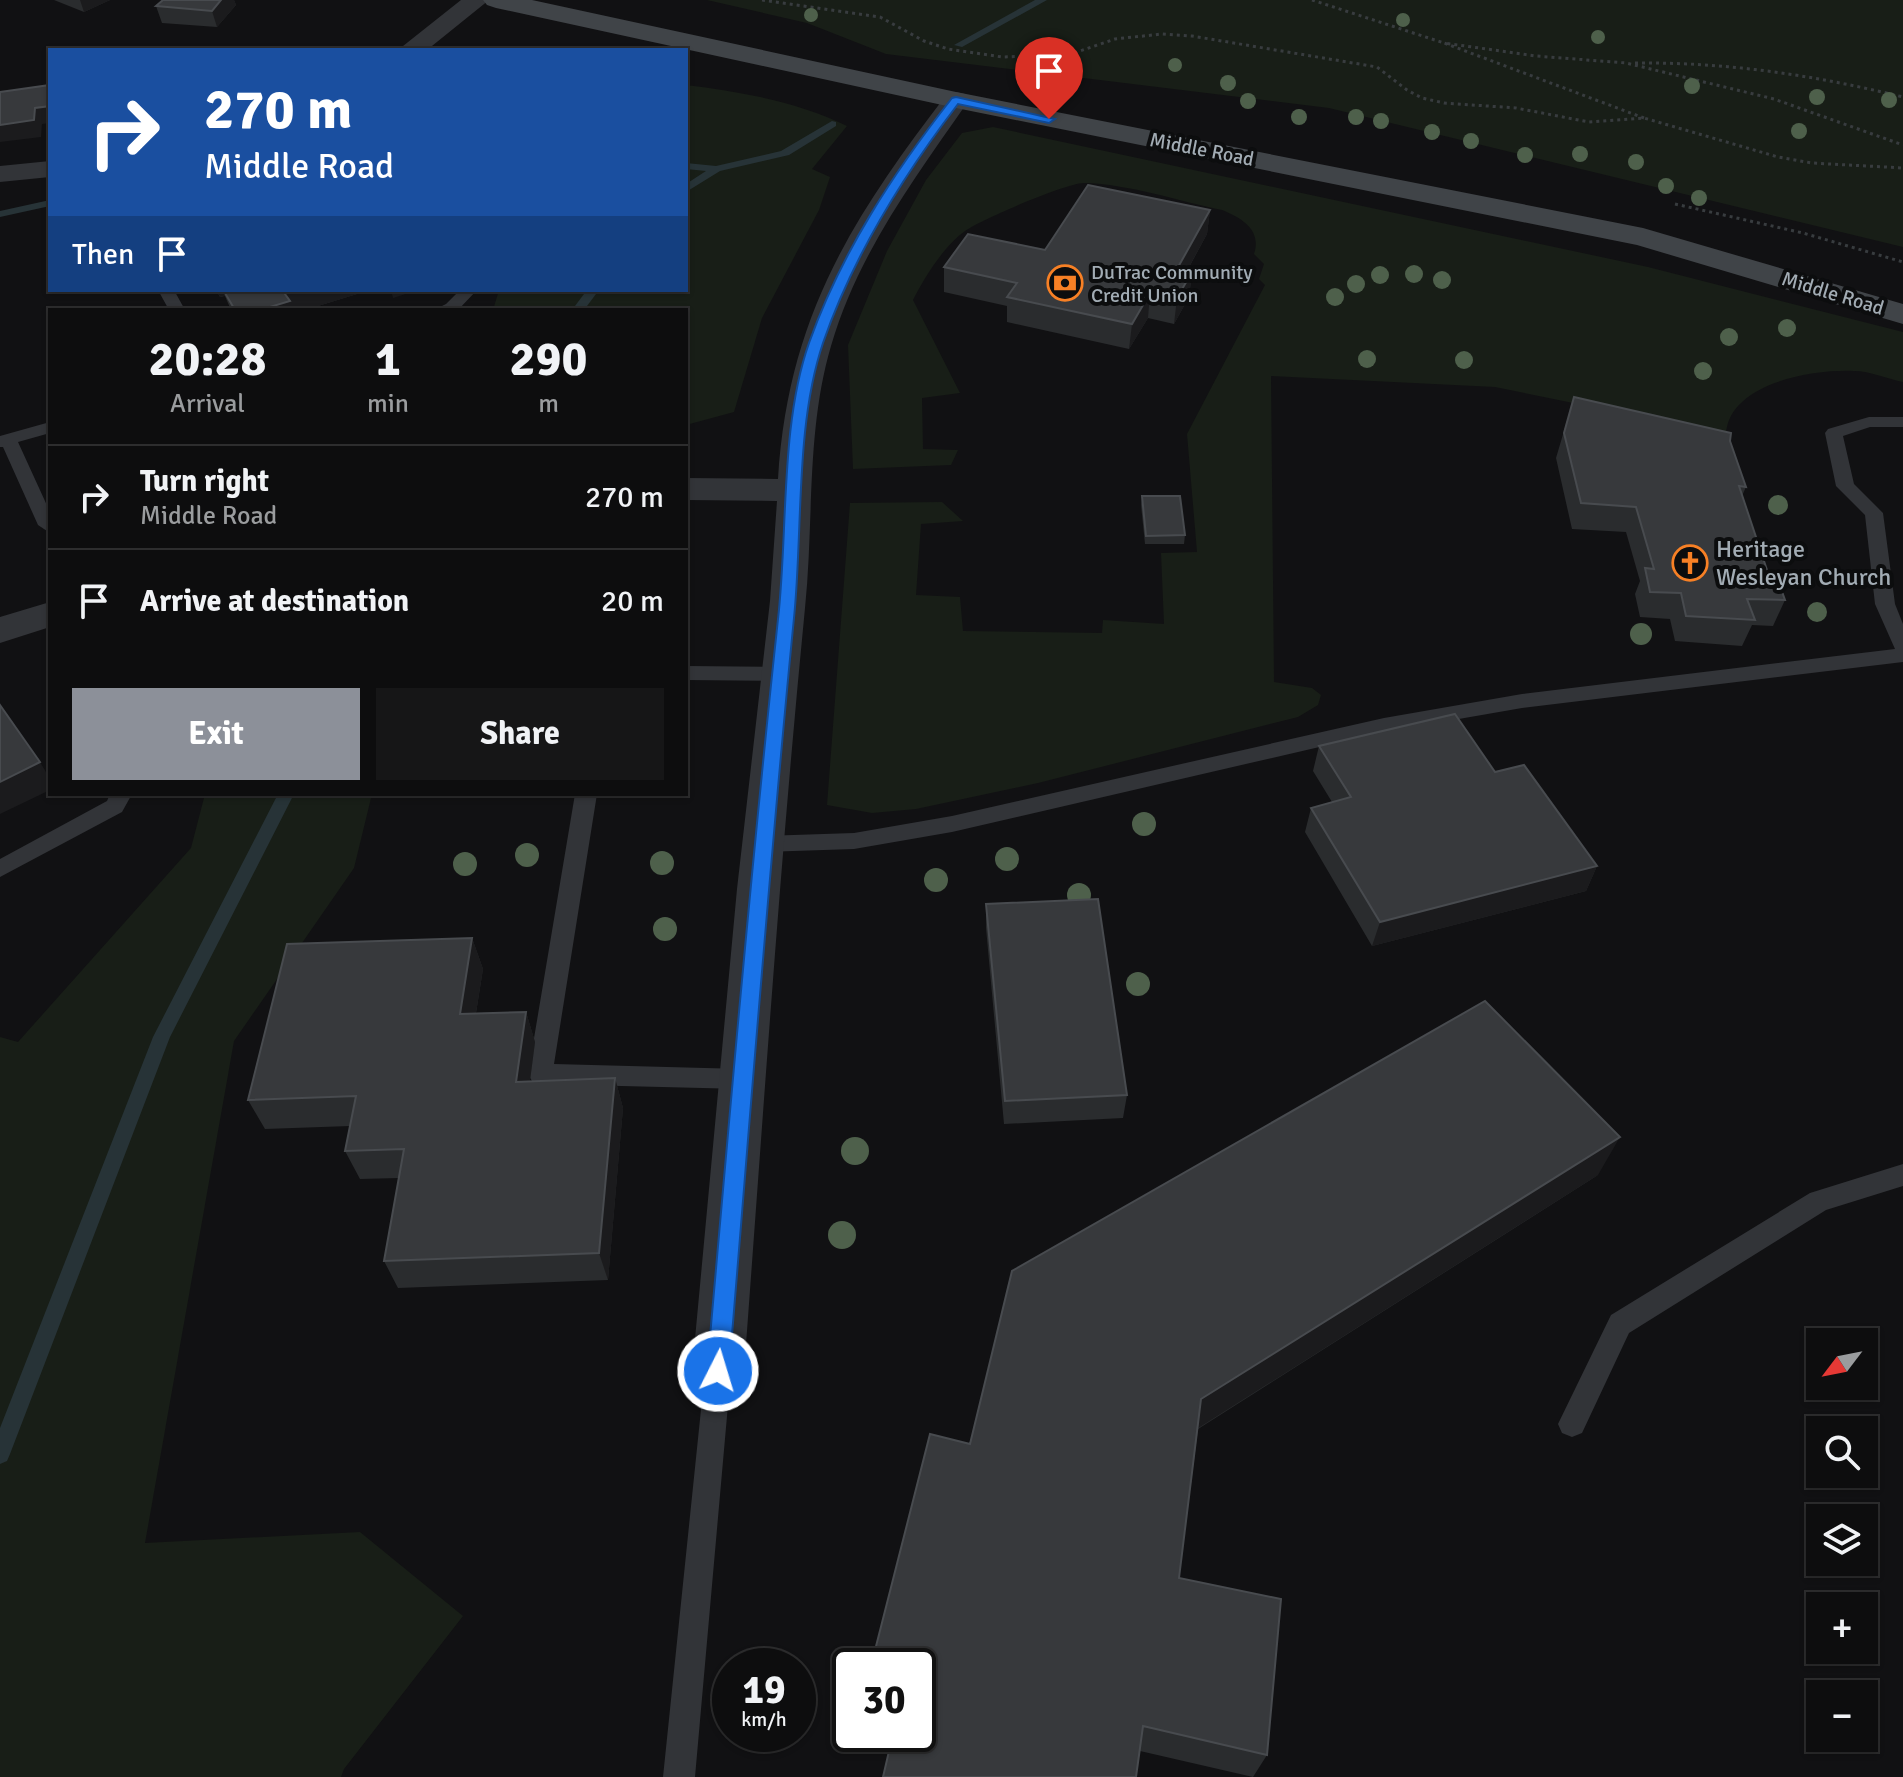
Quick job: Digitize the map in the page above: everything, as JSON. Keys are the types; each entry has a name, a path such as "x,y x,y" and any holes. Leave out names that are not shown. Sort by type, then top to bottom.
{"main road":[{"name":"Middle Road","path":"496,0 956,100 1643,237 1903,314"}],"street":[{"path":"414,48 477,0"},
{"path":"718,1371 763,844 793,558 794,490 802,413 815,346 841,284 878,209 920,146 956,100"},
{"path":"0,174 48,169"},
{"path":"688,489 794,490"},
{"path":"0,630 48,615"}],"lane":[{"path":"449,308 467,292"},
{"path":"1903,422 1869,422 1834,433 1845,486 1874,513 1885,604 1903,647"},
{"path":"47,525 4,440 48,428"},
{"path":"763,844 854,841 952,824 1374,727 1522,701 1903,655"},
{"path":"688,673 779,674"},
{"path":"0,869 115,806 120,796"},
{"path":"586,796 540,1074 743,1079"},
{"path":"1572,1424 1620,1324 1819,1201 1903,1175"},
{"path":"679,1777 718,1371"}],"path":[{"path":"762,0 869,15 948,49 1002,57 1068,55 1134,35 1192,36 1377,67 1414,94 1444,103 1516,108 1589,122 1644,118"},
{"path":"1312,0 1444,43 1644,118 1778,157 1812,163 1903,168"},
{"path":"1444,43 1536,56 1750,67 1903,97"},
{"path":"1626,63 1774,99 1903,145"}],"shaded area":[{"path":"707,0 1903,0 1903,247 1329,108 886,54 807,23"},
{"path":"688,85 768,99 808,110 847,126 812,169 830,177 819,210 762,318 734,412 688,424 688,308 494,308 498,292 688,292"},
{"path":"993,127 1648,267 1903,332 1903,382 1854,371 1796,377 1757,391 1742,402 1731,417 1726,434 1495,387 1271,376 1274,682 1312,688 1321,695 1318,705 1298,717 1038,783 916,809 872,813 827,805 850,503 942,502 963,521 921,524 916,595 960,597 963,631 1102,633 1103,620 1164,624 1161,553 1197,552 1187,434 1265,285 1259,279 1264,264 1254,254 1253,232 1243,221 1222,210 1136,190 1084,183 1004,211 957,237 935,263 913,300 960,393 922,398 923,449 958,450 951,465 853,469 848,345 887,251 926,180 962,133"},
{"path":"204,796 372,796 354,868 234,1041 145,1543 360,1532 463,1616 344,1769 341,1777 0,1777 0,1037 18,1042 191,848"}],"building":[{"path":"163,0 221,0 212,11 156,6"},
{"path":"48,85 48,106 35,108 34,120 0,125 0,92"},
{"name":"DuTrac Community Credit Union","path":"1088,185 1210,210 1177,269 1192,272 1177,298 1150,293 1132,324 1007,297 1017,283 944,267 968,234 1045,250"},
{"path":"283,292 290,301 267,308 234,308 225,293"},
{"name":"Heritage Wesleyan Church","path":"1574,397 1731,433 1730,441 1746,487 1739,486 1769,576 1776,575 1785,600 1747,599 1755,620 1686,616 1681,593 1650,592 1645,568 1654,569 1636,507 1581,503 1564,433"},
{"path":"1142,496 1180,496 1185,535 1146,536"},
{"path":"0,705 40,762 0,782"},
{"path":"1455,714 1495,772 1524,765 1597,866 1380,922 1311,808 1351,797 1319,746"},
{"path":"1098,899 1127,1095 1005,1101 986,904"},
{"path":"472,938 460,1014 526,1012 516,1082 615,1078 599,1253 384,1261 404,1149 345,1151 356,1096 248,1100 287,944"},
{"path":"1485,1001 1620,1137 1201,1399 1179,1578 1281,1599 1267,1755 1143,1726 1136,1777 883,1777 889,1752 936,1752 936,1648 876,1648 930,1434 970,1444 1012,1271"}],"waterway":[{"path":"959,45 1042,0"},
{"path":"716,169 785,153 832,124"},
{"path":"688,166 716,169"},
{"path":"688,188 716,169"},
{"path":"0,214 48,203"},
{"path":"580,308 592,292"},
{"path":"0,1454 162,1037 285,796"}],"place":[{"name":"DuTrac Community Credit Union","path":"1065,283"},
{"name":"Heritage Wesleyan Church","path":"1690,563"}],"route":[{"path":"718,1371 763,844 793,558 794,490 802,413 815,346 878,209 920,146 956,100 1049,119"}]}
